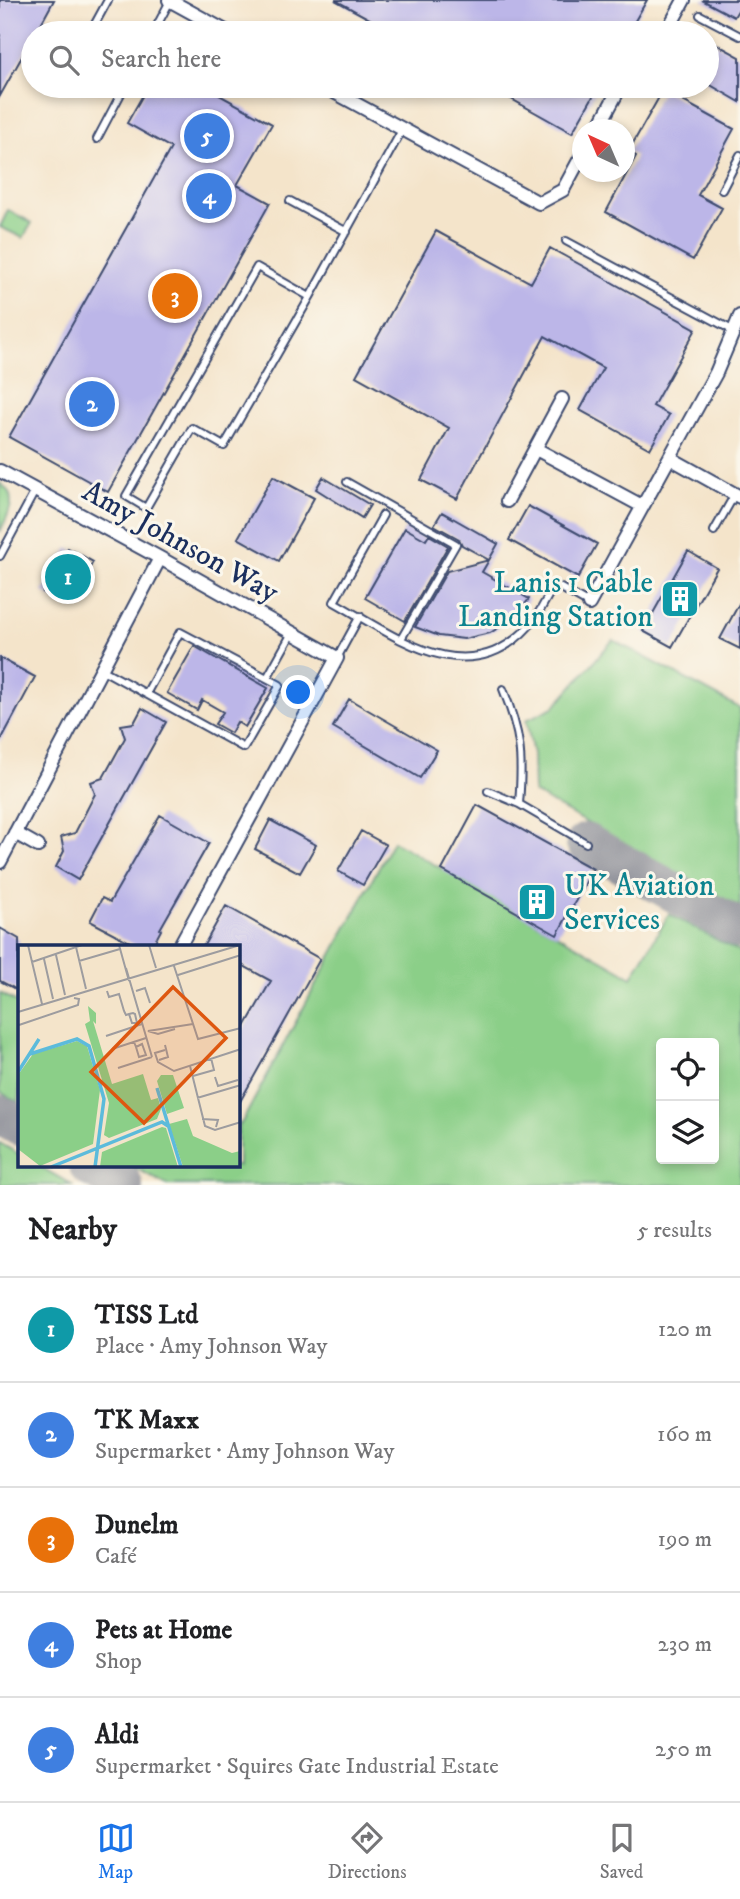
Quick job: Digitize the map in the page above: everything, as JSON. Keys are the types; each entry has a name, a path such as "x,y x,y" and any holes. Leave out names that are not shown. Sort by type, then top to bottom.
{"street":[{"path":"170,0 208,21"},
{"path":"673,21 684,0"},
{"path":"345,98 539,203 563,190 572,174"},
{"path":"603,119 614,98"},
{"path":"589,604 716,373 740,316"},
{"path":"507,501 562,399"},
{"path":"536,449 642,506"},
{"path":"670,458 738,495"},
{"name":"Amy Johnson Way","path":"0,471 337,658"},
{"path":"0,862 160,558"},
{"path":"180,945 337,658"},
{"path":"15,833 38,846"}],"lane":[{"path":"97,21 108,0"},
{"path":"159,21 170,0"},
{"path":"700,15 711,21"},
{"path":"719,25 740,36"},
{"path":"97,139 119,98"},
{"path":"310,297 257,267 126,496 146,508 192,428 224,446 310,297 402,130"},
{"path":"722,190 740,155"},
{"path":"290,201 346,232"},
{"path":"566,241 734,331"},
{"path":"347,482 456,544 401,639"},
{"path":"0,555 35,491"},
{"path":"714,531 738,495"},
{"path":"383,515 334,602 432,653 467,658 500,648 517,638 535,618 554,584 589,604"},
{"path":"337,658 360,616"},
{"path":"101,669 146,694 244,748 280,685 180,632 146,694"},
{"path":"267,678 292,633"},
{"path":"503,689 515,719 520,743 522,765 519,804"},
{"path":"488,791 519,804 586,843"}],"green space":[{"path":"8,210 32,223 23,238 0,227"},
{"path":"0,483 10,494 11,500 0,532"},
{"path":"613,640 740,708 740,909 534,793 533,754 526,720 554,707"},
{"path":"393,841 632,977 669,914 740,952 740,1185 167,1185 136,1168 240,1168 240,1124"},
{"path":"0,993 18,1002 18,1102 0,1092"},
{"path":"0,1143 18,1153 18,1168 42,1168 72,1185 0,1185"}],"building":[{"path":"0,0 54,0 43,21 21,21 21,58 0,96"},
{"path":"335,0 647,0 635,21 373,21"},
{"path":"702,0 740,0 740,7 734,17"},
{"path":"719,46 740,57 740,102 719,90"},
{"path":"141,98 225,98 272,124 237,185 270,203 108,492 9,437 171,148 127,123"},
{"path":"509,98 592,98 580,119 572,119 572,133"},
{"path":"658,98 678,98 734,129 698,195 722,208 693,260 606,212 622,182 635,182 635,140"},
{"path":"436,231 531,283 550,248 696,329 653,406 669,415 650,449 580,410 603,368 545,336 457,499 421,480 449,428 356,376"},
{"path":"273,476 314,498 279,561 238,538"},
{"path":"323,477 370,505 362,518 316,489"},
{"path":"528,506 597,544 578,578 509,540"},
{"path":"442,512 498,544 489,560 434,525"},
{"path":"405,528 426,540 429,535 448,546 405,621 365,598"},
{"path":"68,548 93,562 68,606 43,592"},
{"name":"Lanis 1 Cable Landing Station","path":"688,551 717,568 672,647 643,631"},
{"path":"489,560 482,572 529,599 514,618 490,633 464,639 439,636 415,627 447,571"},
{"path":"740,602 740,649 720,639"},
{"path":"194,646 268,688 245,727 237,722 231,733 215,724 223,712 202,700 197,710 167,693"},
{"path":"0,658 35,677 0,742"},
{"path":"349,699 437,750 420,778 333,727"},
{"path":"142,708 166,722 78,880 56,867 64,851 61,837 75,833 95,794 91,782 103,778 125,738 121,725 134,723"},
{"name":"UK Aviation Services","path":"477,805 593,869 557,935 442,870"},
{"path":"160,815 209,843 153,945 135,945 90,921 102,898 110,902"},
{"path":"270,820 316,845 300,873 255,849"},
{"path":"361,831 386,845 363,885 338,871"},
{"path":"226,906 320,959 240,1101 240,1035 271,981 240,964 240,945 204,945"},
{"path":"0,928 19,939 18,990 0,981"}],"taxiway":[{"path":"586,843 740,929"},
{"path":"0,1115 18,1125"},
{"path":"93,1168 123,1185"}],"place":[{"name":"Aldi","path":"207,136"},
{"name":"Pets at Home","path":"209,196"},
{"name":"Dunelm","path":"175,296"},
{"name":"TK Maxx","path":"92,404"},
{"name":"TISS Ltd","path":"68,577"},
{"name":"Lanis 1 Cable Landing Station","path":"680,599"},
{"name":"UK Aviation Services","path":"537,902"}]}
